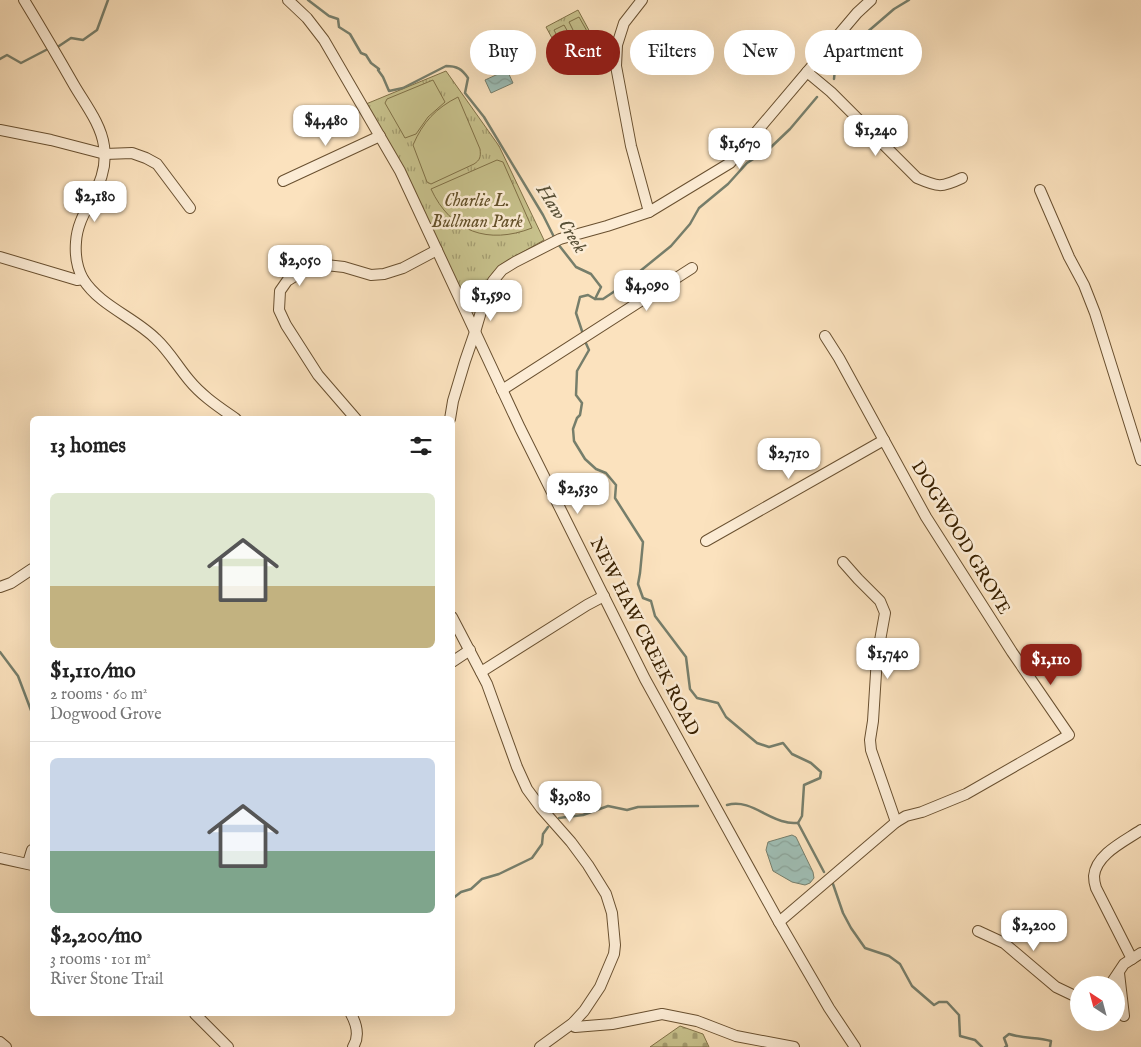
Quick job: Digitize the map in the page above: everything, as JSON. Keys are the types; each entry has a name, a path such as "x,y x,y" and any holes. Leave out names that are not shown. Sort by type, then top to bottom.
{"street":[{"path":"24,0 96,124 103,140 105,154 102,178 83,218 76,239 77,264 83,279 104,300 156,338 198,390 232,416"},
{"name":"NEW HAW CREEK ROAD","path":"288,0 307,18 324,40 400,171 502,390 645,679 779,922 834,1016 855,1047"},
{"path":"642,0 624,23 617,45 616,66 631,146 649,212"},
{"path":"843,30 871,0"},
{"path":"450,416 464,361 489,288 495,277 511,264 557,241 649,212 730,163 805,74"},
{"path":"811,75 831,92 917,178 932,184 946,186 962,178"},
{"path":"0,130 51,140 105,154 132,152 157,164 190,208"},
{"path":"284,182 380,136"},
{"path":"1040,190 1069,257 1084,285 1095,314 1141,460"},
{"path":"353,416 318,375 286,325 279,310 280,291 287,281 308,268 326,265 371,275 384,274 403,268 437,250"},
{"path":"0,257 76,280 83,279"},
{"path":"502,390 692,268"},
{"name":"DOGWOOD GROVE","path":"779,922 896,822 906,816 932,809 966,794 1069,735 945,548 825,336"},
{"path":"706,541 884,440"},
{"path":"843,562 853,575 880,601 885,612 877,658 870,740 896,822"},
{"path":"0,587 11,583 30,570"},
{"path":"481,672 604,596"},
{"path":"455,622 481,672 517,767 529,792 581,854 606,894 611,906 615,945 614,954 600,987 573,1024 540,1047"},
{"path":"455,660 470,650"},
{"path":"1132,959 1096,888 1094,876 1099,861 1110,851 1141,830"},
{"path":"0,858 30,864"},
{"path":"978,931 1004,943 1056,987 1070,994"},
{"path":"1116,976 1124,964 1141,953"},
{"path":"573,1024 575,1027 610,1024 662,1014 697,1021 736,1036 794,1047"},
{"path":"197,1016 228,1047"},
{"path":"352,1016 358,1038 353,1047"},
{"path":"0,1042 6,1047"}],"green space":[{"path":"578,10 589,30 548,30 546,27"},
{"path":"579,17 586,30 573,30 569,22"},
{"path":"564,25 567,30 554,30"},
{"name":"Charlie L. Bullman Park","path":"446,71 499,146 544,240 500,265 495,270 485,286 477,310 474,312 471,311 366,104"},
{"path":"433,80 445,102 428,117 416,134 405,138 385,103 387,99"},
{"path":"458,97 480,149 480,158 474,164 431,184 427,182 413,145 421,129 431,116"},
{"path":"497,160 503,162 532,228 500,235 472,231 460,225 449,216 439,204 431,189"},
{"path":"680,1026 703,1034 709,1047 650,1047"}],"water":[{"path":"496,75 509,75 513,83 491,93 485,80"},
{"path":"792,835 796,837 813,872 814,878 805,885 792,882 773,871 766,850 768,842"}],"waterway":[{"path":"59,46 71,38 83,40 97,30 108,0"},
{"name":"Haw Creek","path":"308,0 329,16 338,19 339,27 350,34 361,53 366,55 371,63 379,69 389,91 403,88 446,66 456,67 464,72 468,78 465,93 484,117 543,215 555,239"},
{"path":"834,79 836,59 894,9 909,0"},
{"path":"0,59 7,55 21,63 46,50"},
{"path":"583,334 576,313 580,297 588,295 595,299 603,299 671,246 690,224 699,208 728,184 747,163 769,149 790,129 817,97"},
{"name":"Haw Creek","path":"558,244 576,267 591,274 601,287 595,299"},
{"name":"Haw Creek","path":"584,339 589,350 577,371 576,395 582,403 580,415 573,429 574,441 585,459 596,469 606,473 616,485 615,498 643,542 638,584 643,598 651,601 655,616 686,657 690,689 697,698 718,703 726,717 757,743 769,747 783,743 792,754 811,763 821,772 820,778 804,785 802,816 798,823"},
{"path":"0,652 18,676 30,708"},
{"path":"727,805 743,805 778,820 798,823"},
{"path":"559,818 583,815 608,806 627,810 638,807 698,806"},
{"name":"Haw Creek","path":"798,823 824,872"},
{"path":"455,897 461,892 471,889 482,879 499,874 532,858 542,844 543,834 548,827"},
{"name":"Haw Creek","path":"833,884 843,913 865,948 889,956 900,964 912,986 934,1005 939,1002 947,1002 959,1015 960,1036 975,1040 982,1047"},
{"name":"Haw Creek","path":"1005,1047 1007,1046 1004,1038 1009,1034 1051,1041 1050,1047"}]}
